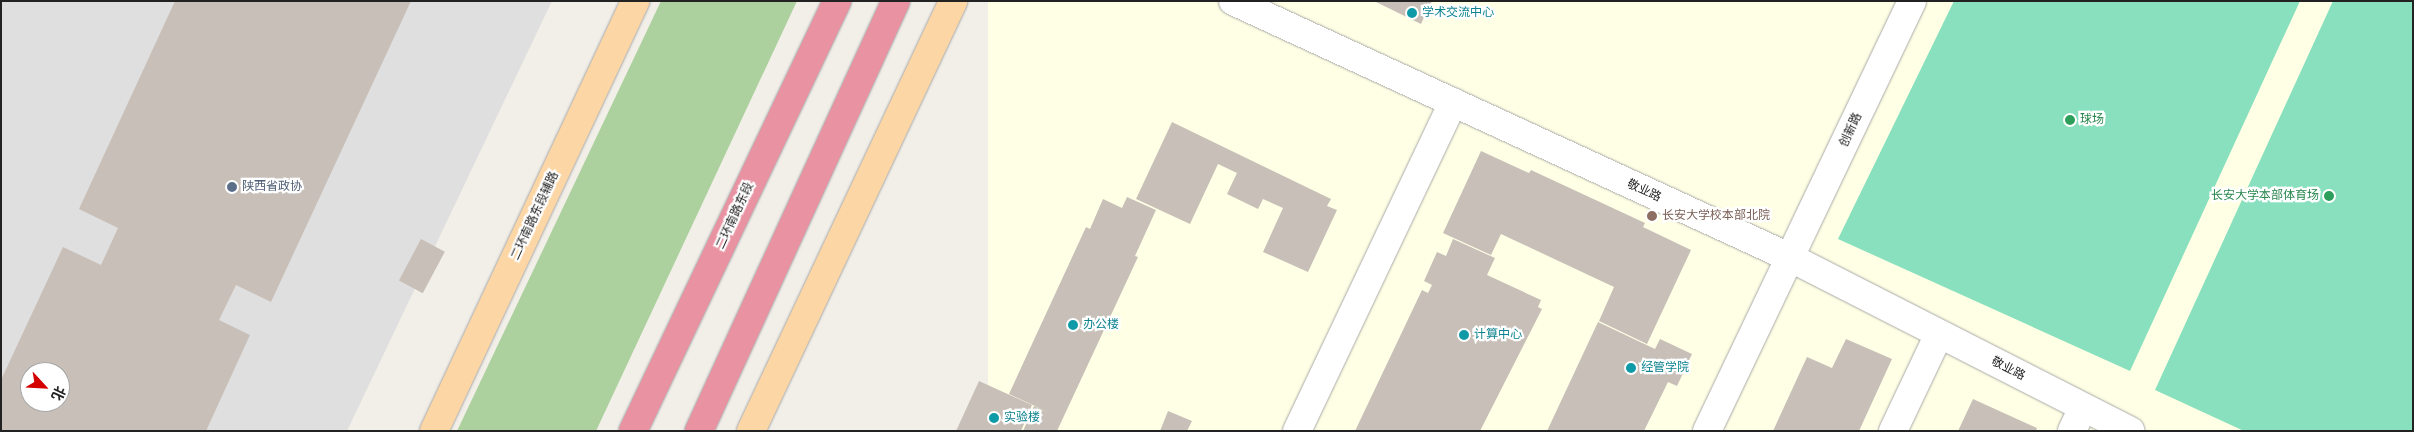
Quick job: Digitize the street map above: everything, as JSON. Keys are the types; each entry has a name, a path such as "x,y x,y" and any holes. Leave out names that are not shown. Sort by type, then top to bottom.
{"highway":[{"name":"二环南路东段","path":"633,431 837,1"},
{"path":"699,431 896,1"}],"main road":[{"name":"二环南路东段辅路","path":"434,431 635,1"},
{"path":"751,431 953,1"}],"street":[{"name":"敬业路","path":"1233,1 1790,258 1939,334 2078,419 2131,431"},
{"name":"创新路","path":"1707,431 1912,1"},
{"path":"1297,431 1453,102"},
{"path":"1893,431 1939,334"}],"shaded area":[{"name":"陕西省政协","path":"1,1 552,1 347,431 1,431"},
{"name":"长安大学校本部北院","path":"988,1 2413,1 2413,431 988,431"}],"green space":[{"path":"661,1 797,1 596,431 457,431"},
{"name":"球场","path":"1954,1 2300,1 2130,371 1838,239"},
{"name":"长安大学本部体育场","path":"2333,1 2413,1 2413,431 2244,431 2155,390"}],"building":[{"path":"175,1 411,1 271,302 236,285 219,320 250,335 206,431 1,431 1,380 63,247 101,265 118,228 79,209"},
{"name":"学术交流中心","path":"1374,1 1432,1 1421,24"},
{"path":"1172,122 1331,199 1327,206 1337,210 1308,272 1263,252 1283,208 1263,199 1258,209 1227,194 1237,173 1218,164 1190,224 1136,199"},
{"path":"1481,151 1529,173 1531,170 1645,223 1643,227 1691,250 1647,344 1599,321 1614,287 1501,234 1491,255 1443,233"},
{"name":"办公楼","path":"1127,197 1156,210 1135,256 1138,257 1057,431 1023,431 1034,406 1050,413 1009,394 1086,227 1090,229 1103,199 1122,208"},
{"path":"421,239 445,252 423,293 399,280"},
{"name":"计算中心","path":"1453,239 1495,258 1487,275 1541,300 1538,307 1542,309 1480,431 1355,431 1422,290 1428,293 1432,285 1424,281 1437,252 1446,256"},
{"name":"经管学院","path":"1598,322 1655,349 1660,339 1692,354 1677,386 1668,382 1644,431 1547,431"},
{"path":"1846,339 1892,359 1859,431 1773,431 1807,357 1832,368"},
{"name":"实验楼","path":"979,381 1032,405 1021,431 956,431"},
{"path":"1973,399 2037,428 2036,431 1958,431"},
{"path":"1168,411 1192,421 1187,431 1160,431"}],"place":[{"name":"学术交流中心","path":"1412,13"},
{"name":"球场","path":"2070,120"},
{"name":"陕西省政协","path":"232,187"},
{"name":"长安大学本部体育场","path":"2329,196"},
{"name":"长安大学校本部北院","path":"1652,216"},
{"name":"办公楼","path":"1073,325"},
{"name":"计算中心","path":"1464,335"},
{"name":"经管学院","path":"1631,368"},
{"name":"实验楼","path":"994,418"}]}
